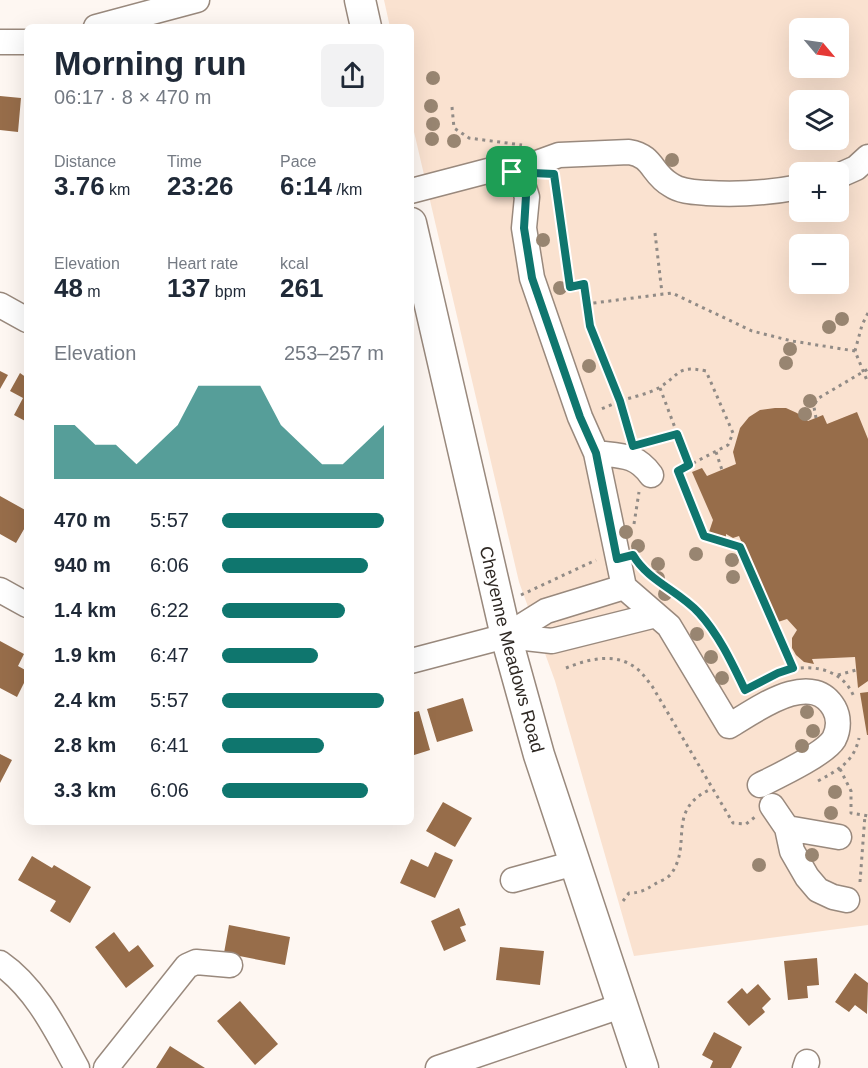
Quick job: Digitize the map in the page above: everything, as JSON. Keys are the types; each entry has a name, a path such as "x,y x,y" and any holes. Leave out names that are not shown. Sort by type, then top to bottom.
{"main road":[{"path":"360,0 365,24"},
{"name":"Cheyenne Meadows Road","path":"414,236 506,636 539,755 643,1068"}],"street":[{"path":"107,24 194,0"},
{"path":"0,42 24,42"},
{"path":"512,172 629,152 646,158 661,178 672,187 688,191 737,195 789,189"},
{"path":"849,171 868,157"},
{"path":"414,189 499,168 512,172 522,181 526,196 524,228 532,278 580,417 596,453 624,587 669,626 729,726 783,695 798,691 810,691 831,703 837,713 838,726 834,740 766,796 787,828 792,851 812,884 818,890 833,897 853,895"},
{"path":"0,305 24,318"},
{"path":"596,453 627,456 640,460"},
{"path":"414,660 506,636 546,611 624,587"},
{"path":"0,590 24,603"},
{"path":"506,636 552,641 656,615"},
{"path":"787,828 839,837"},
{"path":"513,880 575,863"},
{"path":"106,1068 187,966 196,962 230,965"},
{"path":"0,963 17,975 50,1018 77,1068"},
{"path":"438,1068 621,1006"}],"path":[{"path":"452,107 454,128 469,138 526,146 551,153 570,287 584,284 590,326 620,401 640,460 640,480 633,526"},
{"path":"655,233 662,293"},
{"path":"586,304 672,293 752,331 792,341 855,351"},
{"path":"868,313 855,351 868,383"},
{"path":"620,401 660,387 675,374 690,368 706,371 733,433 728,445 678,471 704,536 740,547 793,668"},
{"path":"816,418 814,407 817,399 868,369"},
{"path":"660,387 689,465"},
{"path":"640,460 677,434"},
{"path":"716,451 722,470"},
{"path":"520,596 602,557 617,559 633,555 645,572 681,597 699,613 725,651 745,690 753,685"},
{"path":"566,668 583,660 602,658 620,659 637,668 652,686 733,823 746,824 766,796"},
{"path":"770,677 793,668 819,668 837,675 849,687 857,706"},
{"path":"837,675 856,670"},
{"path":"809,786 846,764 857,749 860,730"},
{"path":"840,769 851,791 851,813 866,816 853,895"},
{"path":"623,901 629,893 645,892 671,874 679,854 683,820 692,801 698,795 711,789"}],"shaded area":[{"path":"384,0 868,0 868,925 634,956 555,681 519,582 414,132 414,24 389,24"}],"building":[{"path":"0,96 21,98 18,132 0,130"},
{"path":"0,371 8,375 0,389"},
{"path":"20,373 24,376 24,420 14,415 23,398 10,391"},
{"path":"786,408 808,421 823,415 827,424 857,412 868,439 868,681 858,688 855,657 812,659 814,664 804,662 796,655 792,648 792,638 797,630 787,619 775,623 739,536 733,538 726,534 726,540 709,532 713,520 692,472 702,468 707,476 736,464 733,452 740,428 749,417 760,410"},
{"path":"0,496 24,509 24,529 16,543 0,534"},
{"path":"0,641 24,654 18,666 24,669 24,683 17,697 0,688"},
{"path":"868,692 868,735 867,735 860,693"},
{"path":"463,698 473,731 437,742 427,709"},
{"path":"419,711 430,750 414,755 414,712"},
{"path":"0,754 12,760 0,783"},
{"path":"443,802 472,818 455,847 426,831"},
{"path":"435,852 453,860 435,898 400,883 411,859 428,867"},
{"path":"32,856 52,868 54,865 91,887 70,923 50,911 56,901 18,880"},
{"path":"459,908 466,925 460,927 466,941 444,951 431,921"},
{"path":"229,925 290,937 285,965 224,953"},
{"path":"114,932 129,952 138,945 154,966 126,988 95,947"},
{"path":"500,947 544,951 540,985 496,980"},
{"path":"817,958 819,985 807,986 808,998 788,1000 784,961"},
{"path":"855,973 868,983 867,1014 855,1005 849,1012 835,1002"},
{"path":"758,984 771,999 762,1008 765,1012 749,1026 727,1002 742,988 747,994"},
{"path":"240,1001 278,1044 255,1065 217,1021"},
{"path":"714,1032 742,1047 731,1068 710,1068 713,1061 702,1055"},
{"path":"170,1046 205,1068 156,1068"}],"route":[{"path":"512,172 554,174 570,287 584,284 590,326 620,401 633,446 677,434 689,465 678,471 704,536 740,547 793,668 745,690 713,631 699,613 681,597 645,572 633,555 617,559 596,453 580,417 532,278 524,228 526,196 522,181 512,172"}]}
